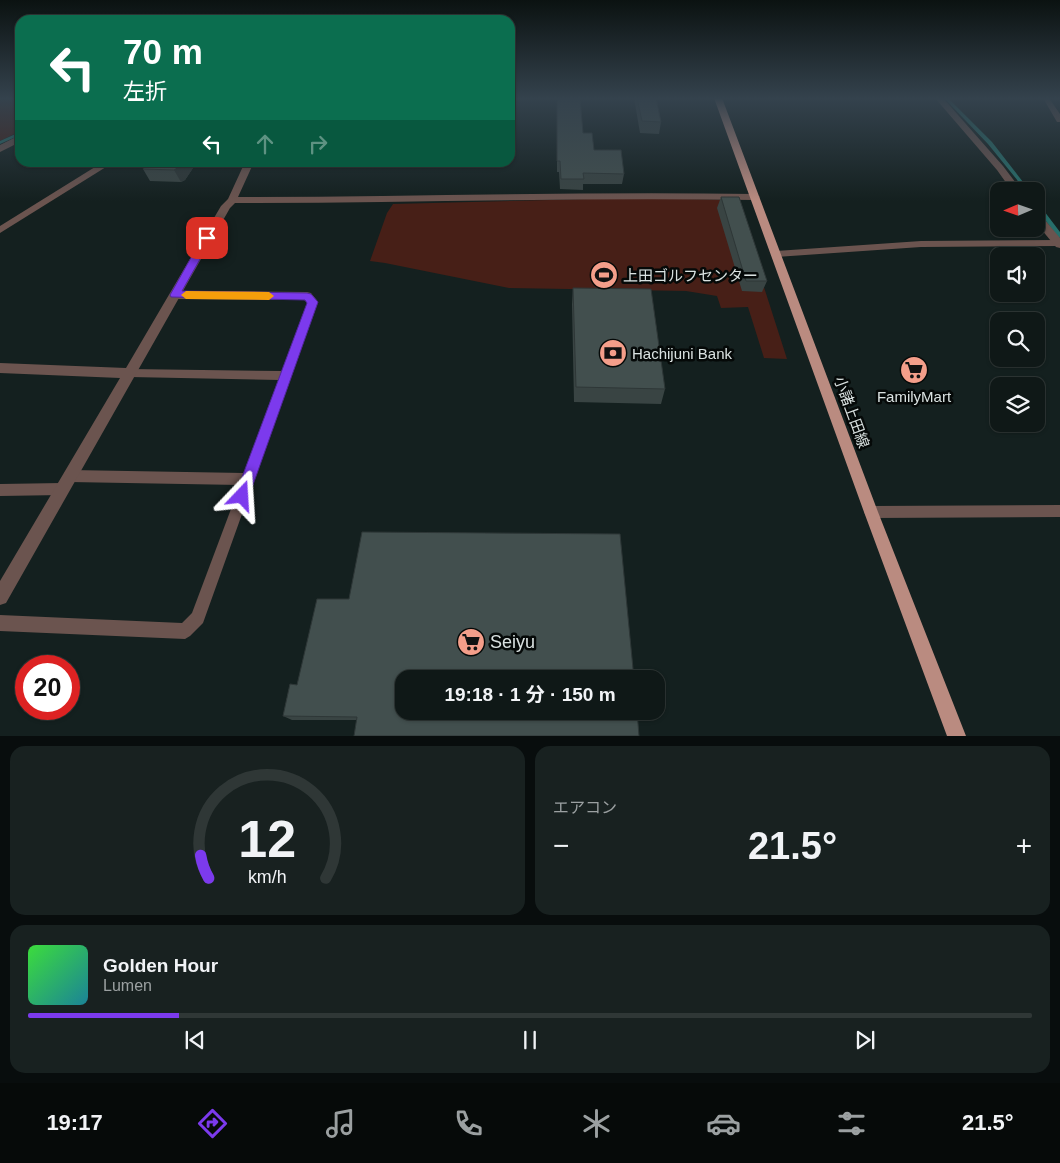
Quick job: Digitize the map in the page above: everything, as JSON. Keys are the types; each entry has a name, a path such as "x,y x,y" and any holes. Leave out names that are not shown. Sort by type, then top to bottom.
{"main road":[{"name":"小諸上田線","path":"731,132 871,512 957,736"}],"street":[{"path":"969,132 1010,182"},
{"path":"0,149 15,141"},
{"path":"0,230 102,167"},
{"path":"0,597 226,206 232,200 248,167"},
{"path":"232,200 416,200 535,196 755,197"},
{"path":"1045,227 1059,244"},
{"path":"0,368 130,373"}],"lane":[{"path":"776,254 913,244 1059,244"},
{"path":"0,623 185,631 198,618 284,376 313,302 307,296 175,295"},
{"path":"130,373 284,376"},
{"path":"70,476 248,478"},
{"path":"0,490 62,489"},
{"path":"871,512 1060,512"}],"shaded area":[{"path":"0,132 15,132 15,134 0,141"},
{"name":"上田ゴルフセンター","path":"631,198 736,200 787,359 764,358 748,307 721,308 717,296 686,291 509,288 370,261 387,213 393,204"}],"building":[{"path":"557,132 592,133 594,150 621,150 624,174 583,173 584,179 561,179 560,161 557,161"},
{"path":"144,167 179,167 174,170 143,169"},
{"path":"721,197 739,197 767,281 746,281"},
{"name":"Hachijuni Bank","path":"573,288 651,289 665,389 576,387"},
{"name":"Seiyu","path":"362,532 620,534 633,670 395,670 395,720 638,720 639,736 354,736 357,717 283,716 290,684 297,685 317,599 349,599"}],"waterway":[{"path":"980,132 1021,182"},
{"path":"0,143 15,136"},
{"path":"1045,216 1060,236"}],"slow traffic":[{"path":"186,295 269,296"}],"place":[{"name":"上田ゴルフセンター","path":"604,275"},
{"name":"Hachijuni Bank","path":"613,353"},
{"name":"FamilyMart","path":"914,370"},
{"name":"Seiyu","path":"471,642"}],"route":[{"path":"207,238 175,295 307,296 313,302 284,376 242,496"}]}
